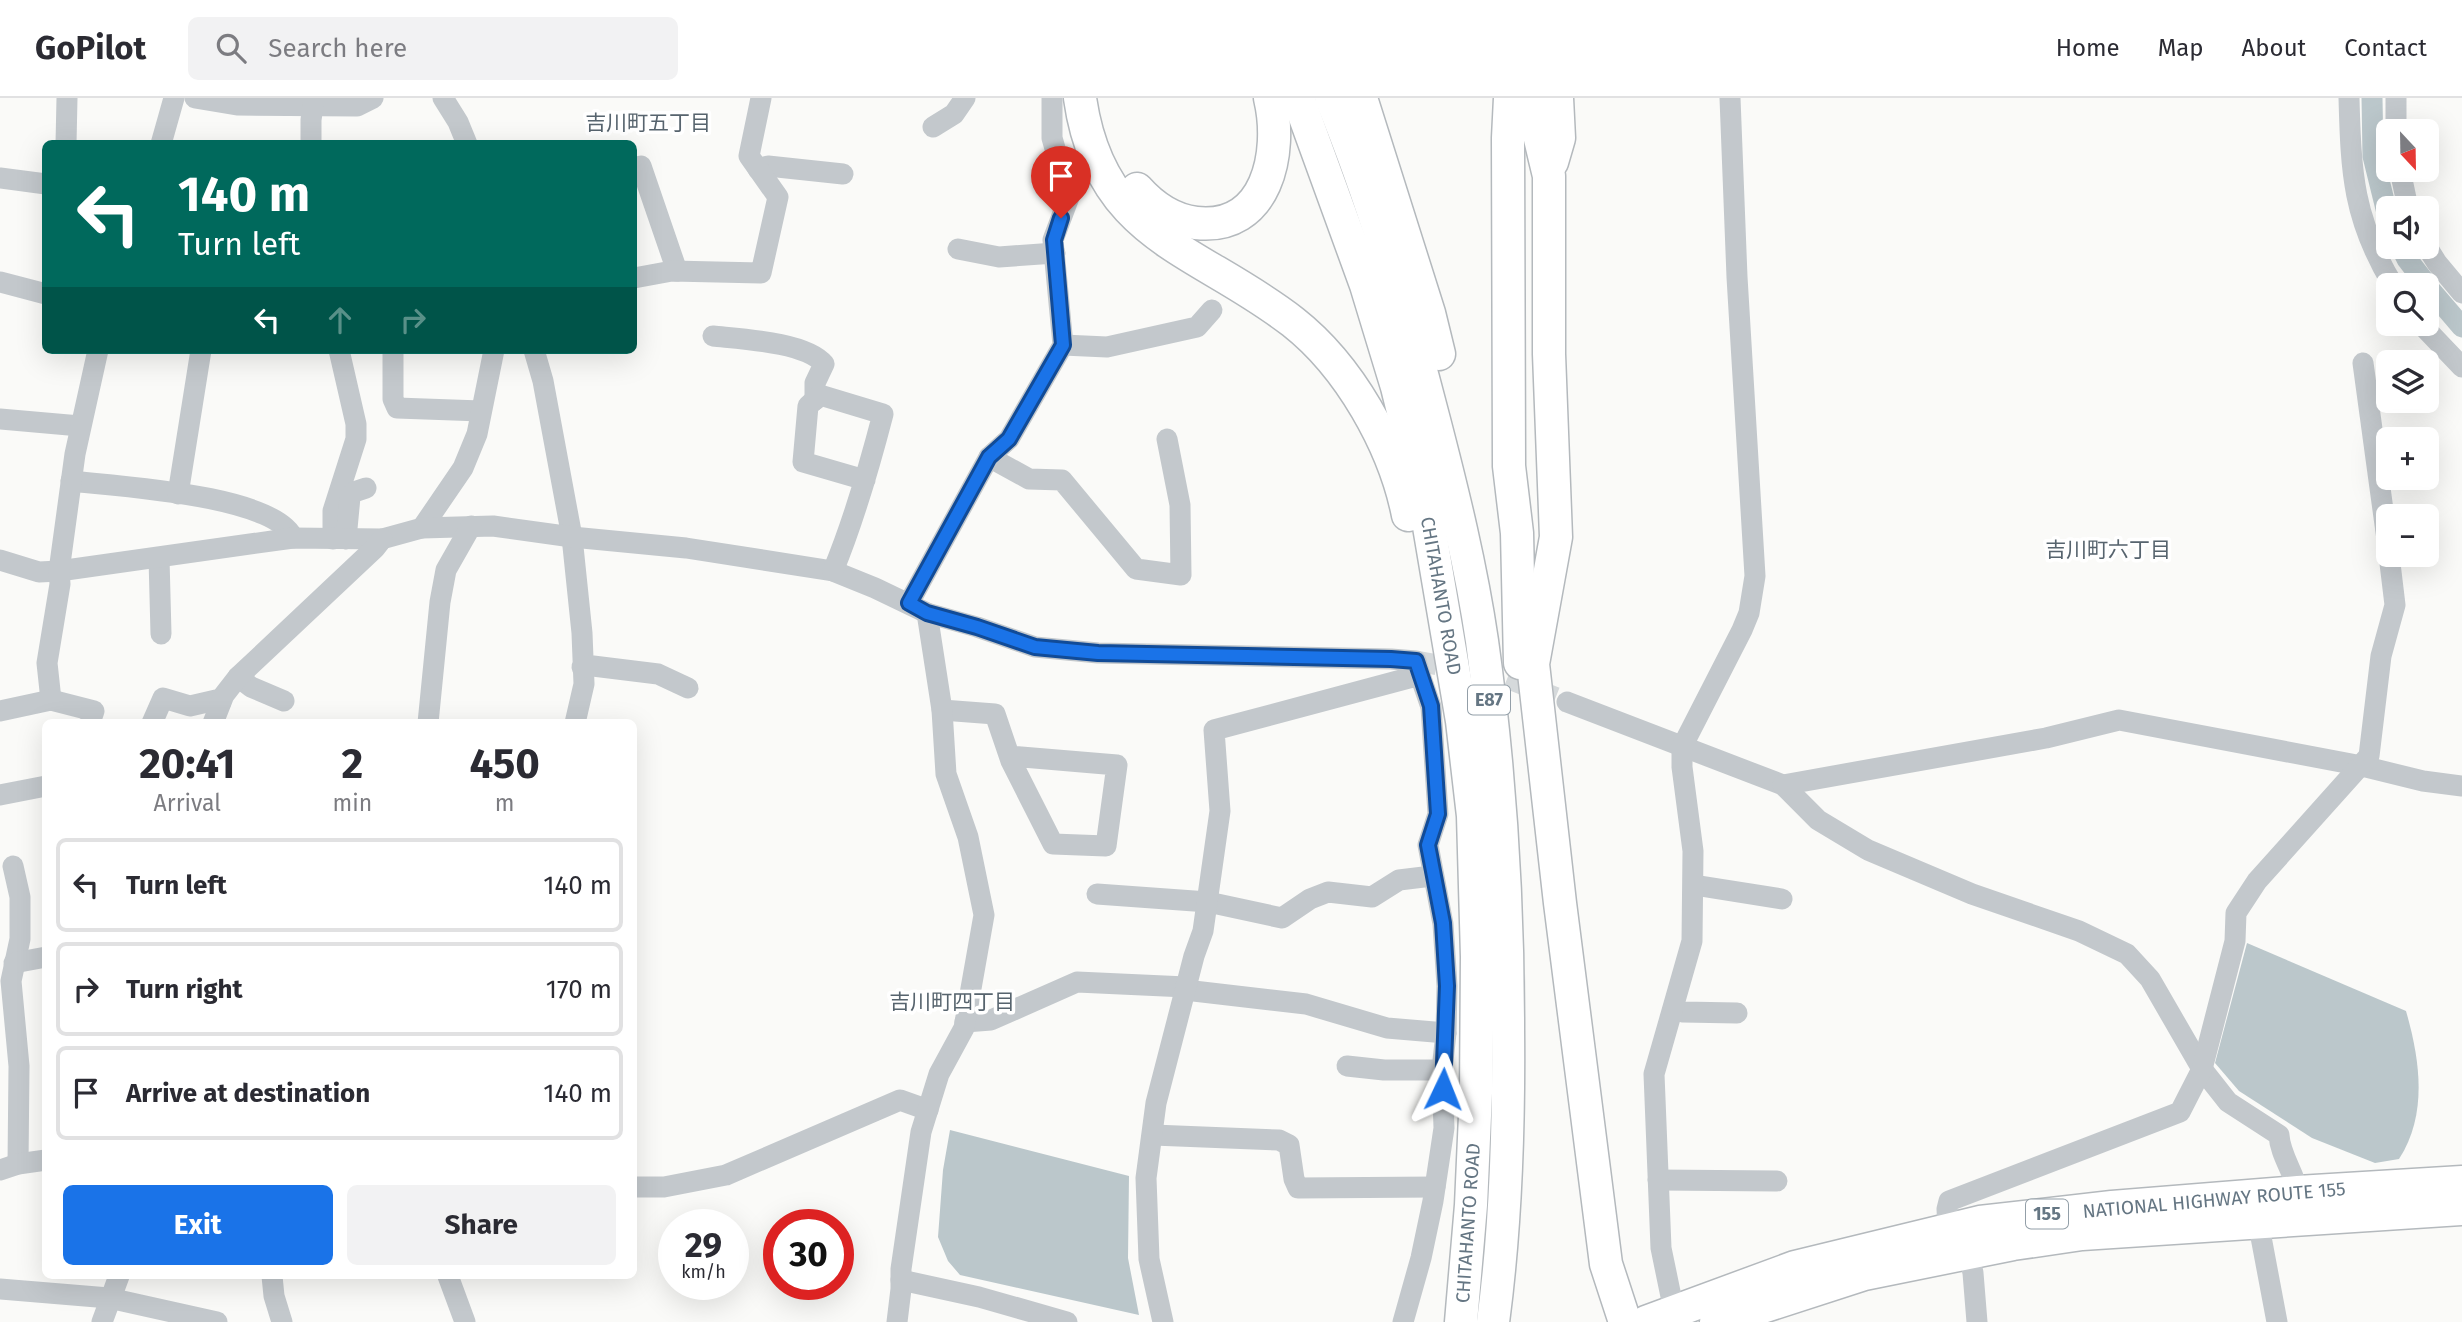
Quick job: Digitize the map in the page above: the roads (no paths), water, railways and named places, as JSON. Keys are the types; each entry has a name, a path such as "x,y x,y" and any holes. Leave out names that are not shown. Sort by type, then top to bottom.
{"highway":[{"path":"1080,98 1089,142 1097,163 1123,202 1162,240 1263,301 1294,323 1321,347 1365,406 1405,497 1440,682 1462,721"},
{"path":"1101,98 1107,135 1116,159 1130,180 1146,199 1163,213 1182,222 1205,224 1222,222 1242,213 1250,206 1266,181 1275,143 1270,98"},
{"name":"CHITAHANTO ROAD","path":"1298,98 1366,285 1397,387 1424,497 1462,721 1473,816 1478,957 1475,1121 1461,1322"},
{"name":"CHITAHANTO ROAD","path":"1331,98 1372,205 1413,338 1462,531 1482,641 1501,817 1508,952 1508,1089 1504,1205 1493,1322"},
{"path":"1361,98 1429,313 1446,382 1483,560 1482,641"},
{"path":"1501,98 1508,138"},
{"path":"1510,98 1509,466 1517,533 1520,672 1543,909 1591,1281 1602,1322"},
{"path":"1535,98 1535,118 1549,176 1549,354 1556,537 1533,664 1606,1264 1625,1322"},
{"path":"1549,176 1559,138 1556,98"},
{"name":"NATIONAL HIGHWAY ROUTE 155","path":"1660,1317 1795,1267 1980,1222 2112,1207 2462,1182"},
{"name":"NATIONAL HIGHWAY ROUTE 155","path":"1716,1322 1864,1274 2013,1244 2081,1234 2462,1209"}],"street":[{"path":"66,98 66,140"},
{"path":"163,140 174,98"},
{"path":"195,98 357,106 373,98"},
{"path":"443,98 465,140"},
{"path":"637,277 672,271 761,273 778,197 749,156 761,98"},
{"path":"933,127 954,114 965,98"},
{"path":"897,1322 911,1191 921,1132 939,1074 965,1022 984,915 968,837 946,774 942,710 918,608 989,457 1009,439 1063,345 1054,240 1069,197 1052,138 1052,98"},
{"path":"1660,1317 1661,1248 1654,1074 1692,941 1693,851 1682,767 1682,747 1742,630 1749,613 1755,576 1754,523 1737,277 1730,98"},
{"path":"2350,98 2351,164 2357,202 2376,257 2386,273"},
{"path":"2396,98 2396,119"},
{"path":"311,140 313,105"},
{"path":"641,166 672,271"},
{"path":"758,169 768,166 843,174"},
{"path":"0,178 42,183"},
{"path":"652,228 672,271"},
{"path":"957,249 999,257 1055,253"},
{"path":"2435,259 2462,293"},
{"path":"0,282 42,293"},
{"path":"1063,345 1107,347 1197,327 1212,310"},
{"path":"713,336 778,343 820,358 824,364 815,383 815,400"},
{"path":"2432,336 2462,367"},
{"path":"51,700 47,663 60,584 59,571 80,426 97,354"},
{"path":"178,494 200,354"},
{"path":"339,354 356,424 356,439 333,511 340,539"},
{"path":"393,354 393,399 397,408 481,411"},
{"path":"422,528 463,468 477,434 493,354"},
{"path":"535,354 543,382 572,537 582,632 584,684 576,719"},
{"path":"2363,363 2382,504"},
{"path":"833,571 865,480 883,414 820,395 808,406 803,462 865,480"},
{"path":"0,419 80,426"},
{"path":"989,457 1029,479 1062,480 1136,569 1181,575 1180,505 1167,439"},
{"path":"71,481 234,503 272,517 286,527 293,538"},
{"path":"340,539 350,497 366,488"},
{"path":"428,719 440,602 446,570 471,526"},
{"path":"0,560 39,572 59,571 293,538 382,539 422,528 493,526 686,548 833,571 918,608 1035,647 1098,653 1416,661 1431,706 1438,814 1428,845 1443,923 1447,986 1442,1070 1444,1128 1421,1258 1403,1322"},
{"path":"215,719 221,702 238,677 382,539"},
{"path":"159,558 161,634"},
{"path":"1948,1228 1947,1209 1950,1201 2180,1112 2202,1069 2235,941 2236,913 2257,880 2369,756 2381,656 2395,604 2391,567"},
{"path":"583,667 658,674 688,688"},
{"path":"1163,1322 1149,1259 1146,1178 1156,1102 1203,931 1208,902 1220,811 1214,730 1420,675"},
{"path":"238,677 251,687 284,701"},
{"path":"154,719 163,698 190,706 216,700 221,702"},
{"path":"0,711 51,700 94,711 91,719"},
{"path":"1567,702 1783,785 1818,820 1868,850 1972,894 2079,931 2127,954 2150,979 2202,1069 2228,1102 2279,1135 2280,1146 2295,1177 2298,1192"},
{"path":"942,710 995,714 1010,757 1053,844 1106,846 1117,765 1010,757"},
{"path":"1783,785 2046,738 2119,720 2362,766 2423,781 2462,786"},
{"path":"0,795 42,787"},
{"path":"13,866 20,897 20,939 9,967 19,1066 9,1168 42,1161"},
{"path":"1097,894 1208,902 1282,918 1310,899 1328,892 1372,897 1399,880 1432,876"},
{"path":"1694,885 1782,899"},
{"path":"9,967 42,958"},
{"path":"965,1022 991,1020 1077,982 1185,989 1306,1004 1387,1028 1446,1033"},
{"path":"1673,1010 1737,1013"},
{"path":"1347,1066 1384,1070 1442,1070"},
{"path":"637,1188 664,1187 726,1175 900,1100 928,1110"},
{"path":"1153,1135 1285,1142 1291,1152 1294,1179 1298,1188 1435,1187"},
{"path":"1658,1180 1777,1181"},
{"path":"2258,1221 2277,1322"},
{"path":"1969,1254 1977,1322"},
{"path":"102,1322 118,1279"},
{"path":"272,1279 282,1322"},
{"path":"448,1279 465,1322"},
{"path":"901,1280 979,1297 1067,1322"},
{"path":"0,1289 109,1298 217,1322"}],"waterway":[{"path":"2372,98 2373,156 2383,196"},
{"path":"2407,259 2418,273"},
{"path":"2439,300 2462,327"}],"tunnel":[{"path":"1416,661 1504,677 1567,702"}],"district":[{"name":"吉川町五丁目","path":"648,123"},
{"name":"吉川町六丁目","path":"2108,550"},
{"name":"吉川町四丁目","path":"952,1002"}]}
